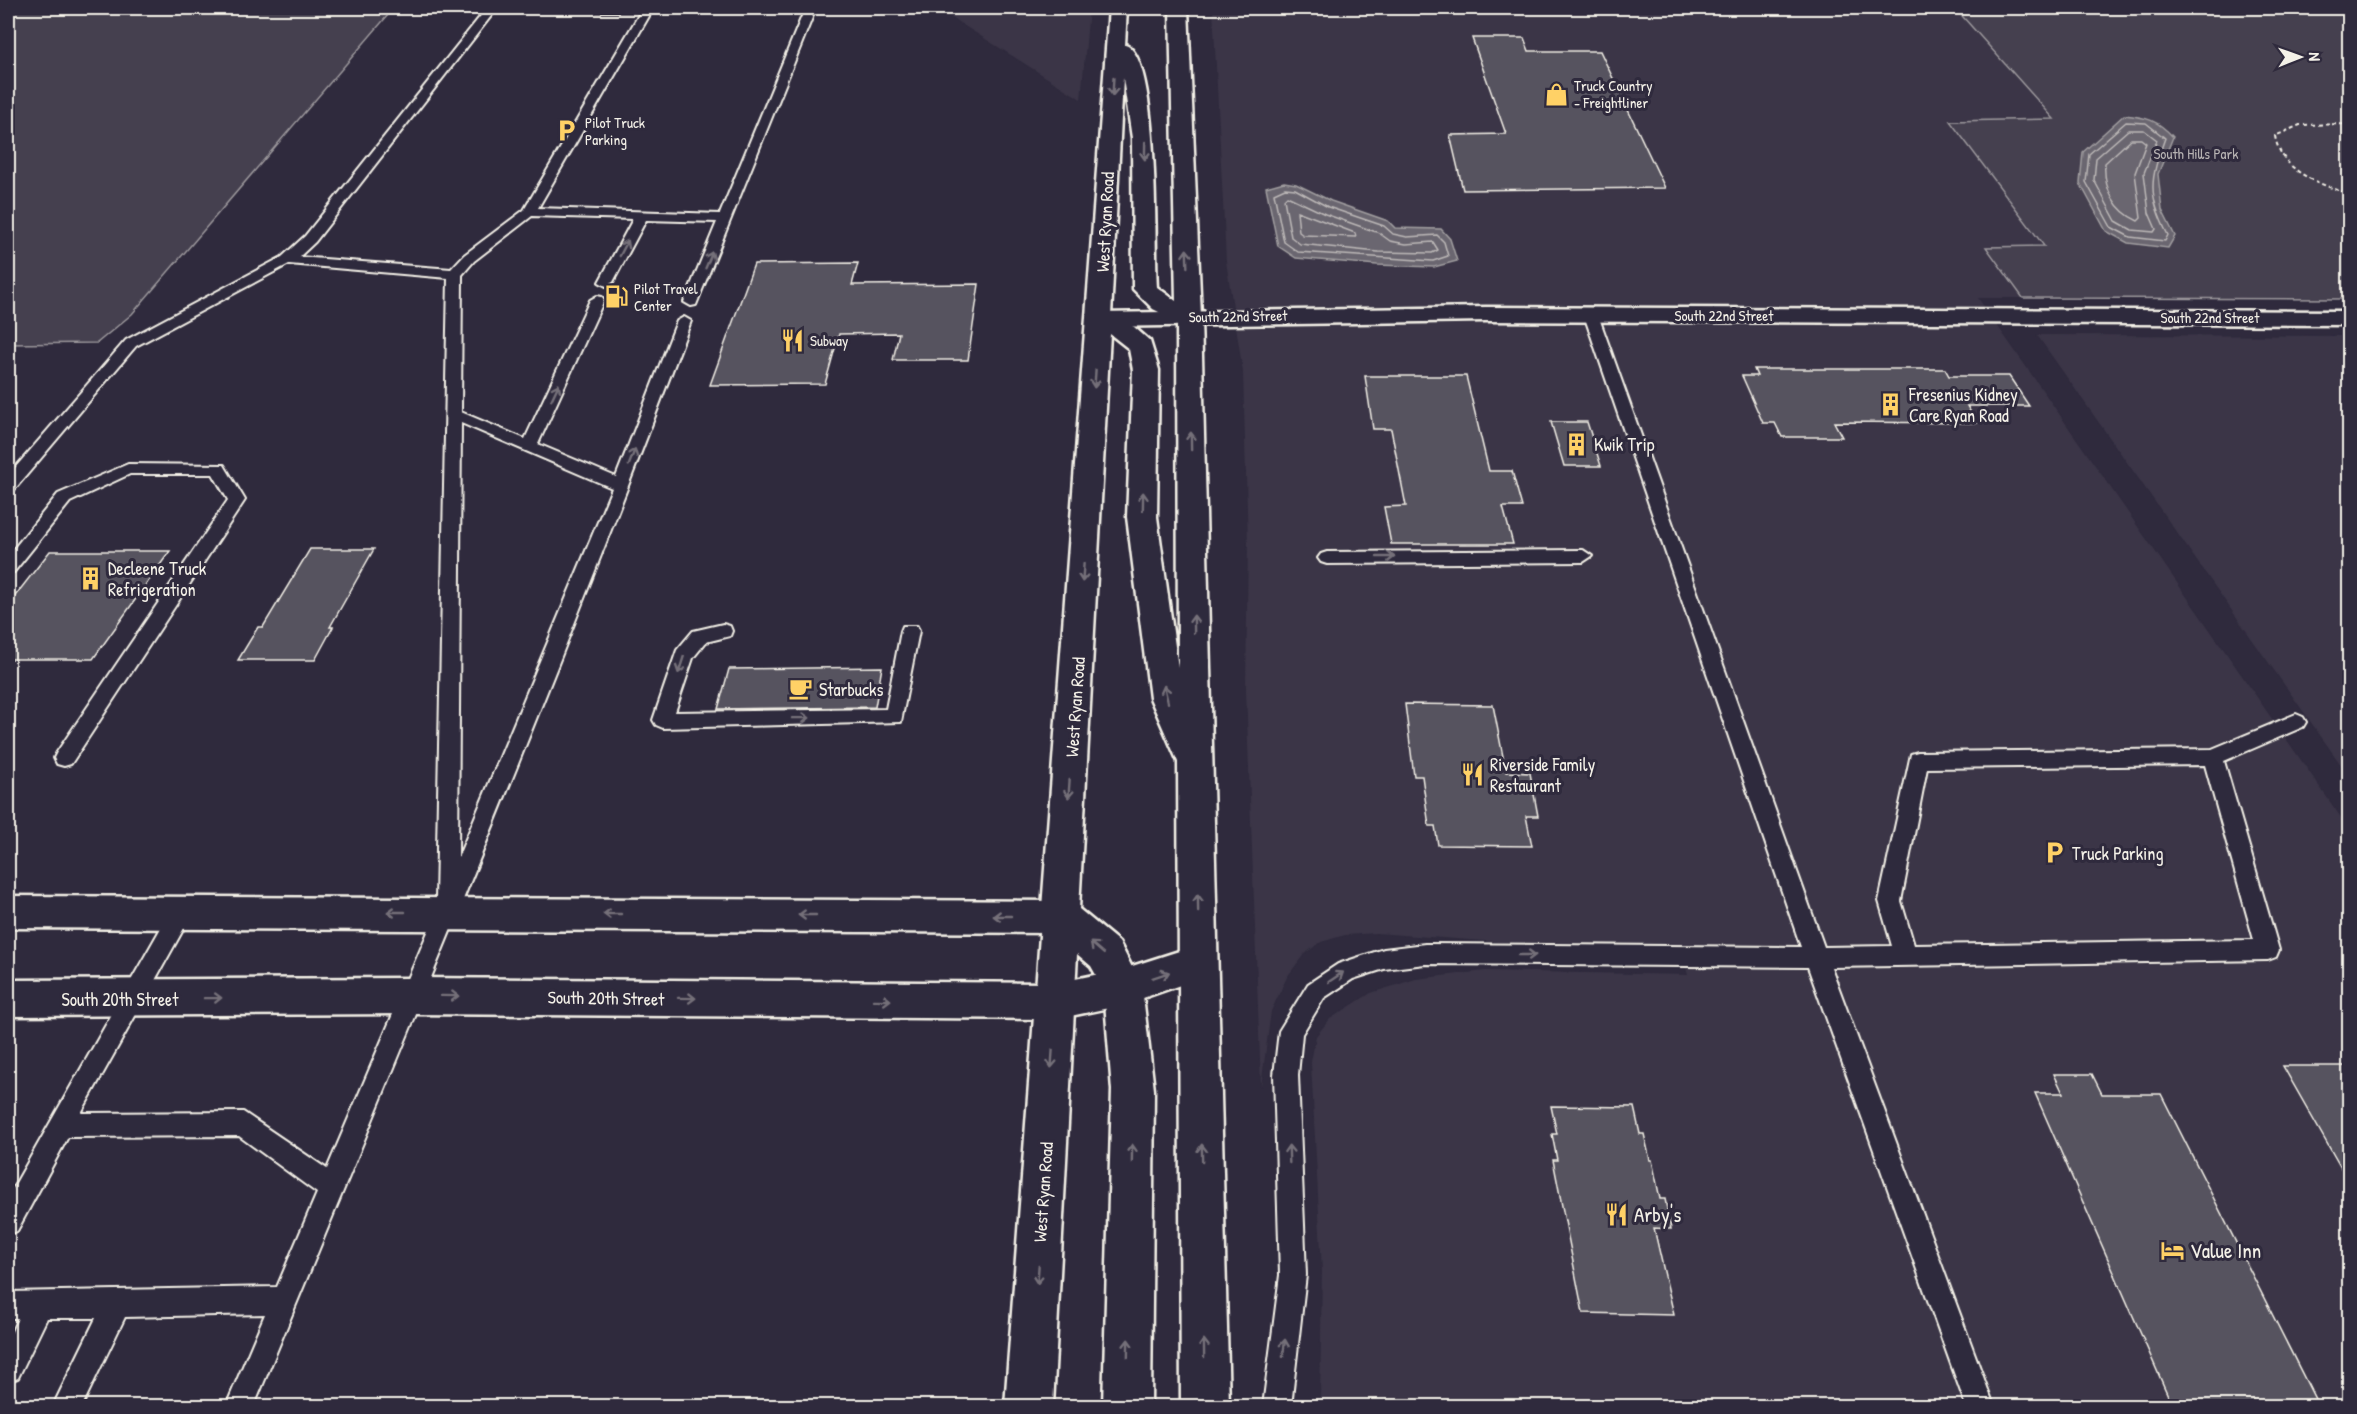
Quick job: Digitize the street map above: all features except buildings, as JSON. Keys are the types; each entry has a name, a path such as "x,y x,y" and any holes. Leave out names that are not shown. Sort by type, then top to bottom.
{"main road":[{"name":"West Ryan Road","path":"1029,1407 1118,8"},
{"path":"1164,8 1181,44"},
{"path":"1179,8 1189,316 1205,1407"},
{"path":"1116,34 1131,67 1145,140 1143,267 1145,289 1162,304 1189,316"},
{"name":"South 22nd Street","path":"1099,320 1189,316 1591,315 2349,318"},
{"path":"1099,320 1125,332 1141,346 1146,370 1142,517 1166,698 1196,767"},
{"path":"8,912 1061,917 1105,954 1123,987 1133,1090 1127,1407"},
{"name":"South 20th Street","path":"8,998 411,996 1056,1001 1123,987 1198,962"}],"lane":[{"path":"8,486 131,343 287,260 310,238 492,8 811,8 692,302"},
{"path":"447,913 455,273 469,258 529,212 648,8"},
{"path":"529,212 726,218"},
{"path":"606,282 642,215"},
{"path":"287,260 455,273"},
{"path":"530,445 597,300"},
{"path":"1591,315 1816,957 1980,1407"},
{"path":"240,1407 447,913 593,549 621,486 684,321"},
{"path":"453,414 530,445 621,486"},
{"path":"8,568 64,498 128,469 218,469 237,500 64,758"},
{"path":"1327,558 1583,556"},
{"path":"723,631 700,636 684,655 663,720 894,717 910,631"},
{"path":"1906,956 1890,901 1918,760 2213,757 2296,722"},
{"path":"1277,1407 1293,1275 1286,1075 1291,1031 1316,991 1346,971 1384,959 1425,954 1816,957 2268,950 2213,757"},
{"path":"8,1222 131,999 182,912"},
{"path":"61,1125 243,1124 331,1188"},
{"path":"8,1305 284,1300"},
{"path":"67,1407 117,1304"},
{"path":"8,1368 39,1305"}],"path":[{"path":"2349,124 2302,124 2283,129 2275,136 2275,146 2283,159 2308,178 2349,194"}],"shaded area":[{"path":"936,8 1089,8 1081,99"},
{"path":"1213,8 1955,8 2054,120 1951,122 2045,247 1987,248 2023,298 1978,298 2349,829 2349,1406 1320,1406 1322,1270 1311,1062 1316,1036 1330,1019 1371,993 1416,979 1485,971 1688,975 1681,948 1525,944 1376,933 1345,935 1321,942 1304,954 1287,977 1271,1011 1261,1086 1246,690 1248,543 1243,372 1226,261"},
{"path":"2037,335 2349,336 2349,776"}],"green space":[{"path":"8,8 394,8 132,314 97,343 8,344"},
{"name":"South Hills Park","path":"1955,8 2349,8 2349,299 2023,298 1986,247 2044,246 1950,121 2054,119"}],"water":[{"path":"2124,115 2151,120 2173,137 2158,174 2162,210 2175,236 2168,248 2128,243 2106,231 2080,183 2083,152"},
{"path":"1284,182 1296,184 1331,201 1388,221 1395,228 1441,229 1450,239 1457,261 1434,267 1296,258 1278,246 1266,187"}],"place":[{"name":"Truck Country - Freightliner","path":"1556,94"},
{"name":"Pilot Truck Parking","path":"567,131"},
{"name":"Pilot Travel Center","path":"616,297"},
{"name":"Subway","path":"792,340"},
{"name":"Fresenius Kidney Care Ryan Road","path":"1891,404"},
{"name":"Kwik Trip","path":"1576,444"},
{"name":"Decleene Truck Refrigeration","path":"90,578"},
{"name":"Starbucks","path":"801,689"},
{"name":"Riverside Family Restaurant","path":"1472,774"},
{"name":"Truck Parking","path":"2054,853"},
{"name":"Arby's","path":"1616,1214"},
{"name":"Value Inn","path":"2172,1250"}]}
